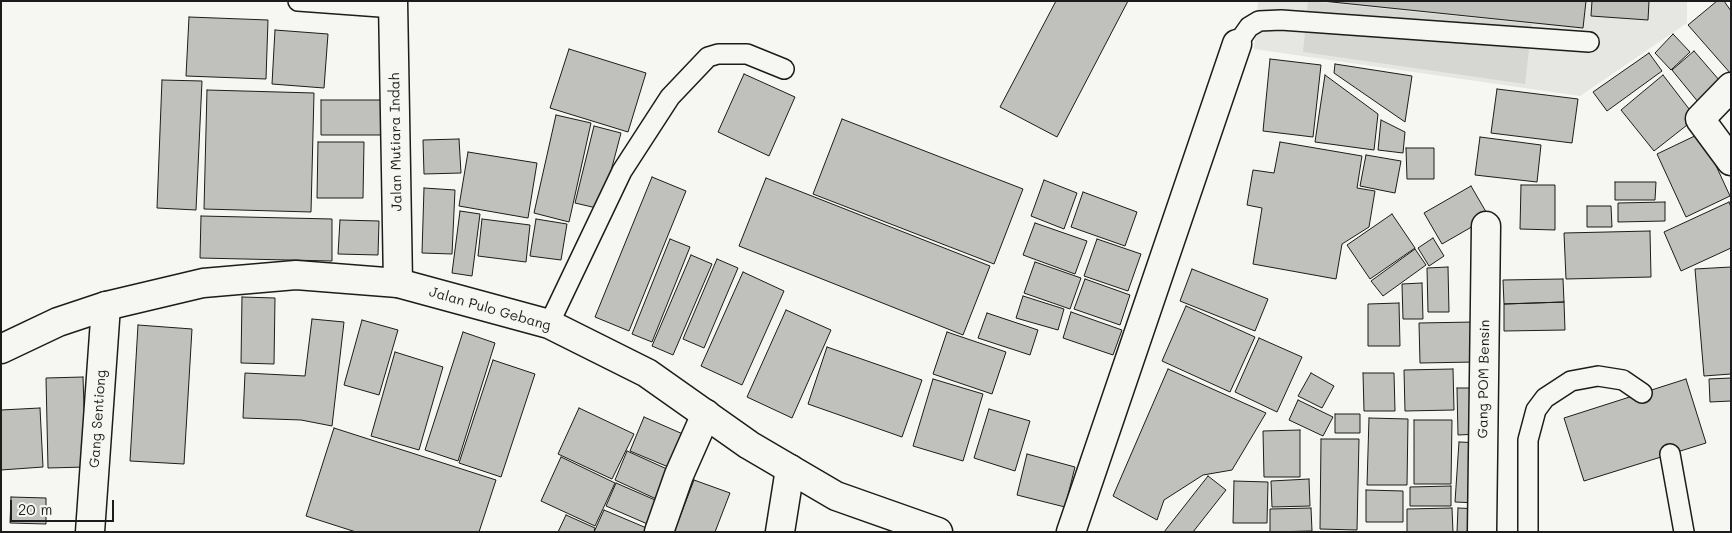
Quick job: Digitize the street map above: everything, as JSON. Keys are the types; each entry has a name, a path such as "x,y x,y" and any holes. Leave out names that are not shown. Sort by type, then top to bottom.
{"street":[{"name":"Jalan Mutiara Indah","path":"394,4 398,283"},
{"path":"1071,532 1238,44"},
{"path":"1731,87 1700,119 1731,161"},
{"name":"Gang POM Bensin","path":"1482,532 1486,226"},
{"name":"Jalan Pulo Gebang","path":"1,349 58,322 106,306 203,283 296,275 398,283 548,324 648,373 749,445 836,496 938,532"},
{"name":"Gang Sentiong","path":"96,530 106,306"},
{"path":"659,532 679,475 706,414"},
{"path":"780,532 790,469"}],"lane":[{"path":"298,1 394,4"},
{"path":"1238,44 1249,27 1259,21 1281,20 1589,42"},
{"path":"548,324 622,171 670,97 708,58 718,54 747,54 784,69"},
{"path":"1528,532 1528,440 1536,410 1545,398 1571,381 1598,376 1623,380 1642,393"},
{"path":"1670,454 1684,532"}],"shaded area":[{"path":"1258,1 1687,1 1687,23 1580,96 1254,49"},
{"path":"1308,1 1532,24 1525,84 1303,52"}],"building":[{"path":"1056,1 1128,1 1057,137 1000,107"},
{"path":"1322,1 1586,1 1583,28"},
{"path":"1592,1 1649,1 1648,20 1591,16"},
{"path":"1717,1 1724,1 1731,11 1731,74 1688,25"},
{"path":"189,17 268,20 266,79 186,76"},
{"path":"275,30 328,34 324,88 272,84"},
{"path":"1673,34 1690,52 1671,70 1655,53"},
{"path":"569,49 646,73 628,132 550,108"},
{"path":"1694,51 1726,88 1703,108 1672,70"},
{"path":"1649,53 1662,71 1607,111 1593,92"},
{"path":"1270,59 1321,65 1313,137 1263,131"},
{"path":"1335,64 1412,76 1405,122 1334,73"},
{"path":"744,74 795,97 769,156 718,132"},
{"path":"1325,75 1378,114 1374,150 1315,142"},
{"path":"1663,75 1696,118 1654,151 1621,110"},
{"path":"162,80 202,81 196,210 157,208"},
{"path":"1497,89 1578,99 1572,143 1491,133"},
{"path":"207,90 314,93 311,212 204,209"},
{"path":"321,100 385,100 385,135 321,135"},
{"path":"556,115 591,123 569,222 534,213"},
{"path":"842,119 1023,189 994,264 813,194"},
{"path":"1381,120 1405,132 1403,153 1378,150"},
{"path":"594,126 621,133 601,209 575,203"},
{"path":"1701,133 1730,196 1686,217 1657,154"},
{"path":"1480,137 1541,145 1537,182 1475,175"},
{"path":"459,139 461,173 424,174 423,140"},
{"path":"318,142 364,142 363,198 317,198"},
{"path":"1280,142 1362,156 1357,188 1375,191 1369,227 1342,244 1336,279 1253,264 1262,208 1247,205 1253,170 1274,173"},
{"path":"1406,148 1434,148 1434,179 1407,179"},
{"path":"468,152 537,163 528,218 459,206"},
{"path":"1366,155 1401,161 1395,193 1360,186"},
{"path":"652,177 686,191 629,331 595,317"},
{"path":"766,178 990,266 963,335 739,246"},
{"path":"1044,180 1077,193 1064,229 1031,216"},
{"path":"1615,182 1656,182 1655,200 1615,200"},
{"path":"1521,185 1555,185 1555,230 1520,229"},
{"path":"1471,186 1489,217 1442,244 1424,213"},
{"path":"424,188 455,190 452,254 422,253"},
{"path":"1083,192 1137,212 1125,246 1071,227"},
{"path":"1665,202 1665,221 1618,222 1618,203"},
{"path":"1729,202 1731,207 1731,248 1681,271 1664,232"},
{"path":"1587,206 1611,206 1612,227 1587,227"},
{"path":"460,211 480,214 472,276 452,273"},
{"path":"1392,214 1415,248 1370,279 1347,245"},
{"path":"201,216 332,219 332,261 200,258"},
{"path":"482,219 530,225 526,262 478,256"},
{"path":"536,219 567,224 561,260 530,256"},
{"path":"340,220 379,221 378,255 338,254"},
{"path":"1035,223 1087,241 1075,274 1023,255"},
{"path":"1650,231 1651,277 1566,279 1564,233"},
{"path":"1433,238 1444,256 1429,266 1418,248"},
{"path":"670,239 690,247 652,342 632,334"},
{"path":"1097,239 1141,254 1128,291 1084,276"},
{"path":"1415,249 1426,265 1383,296 1371,281"},
{"path":"691,255 712,264 673,355 652,346"},
{"path":"717,259 738,268 704,348 683,339"},
{"path":"1035,262 1081,278 1070,309 1024,293"},
{"path":"1448,267 1449,312 1428,312 1427,268"},
{"path":"1731,267 1731,374 1704,376 1695,269"},
{"path":"1192,269 1268,299 1255,331 1180,301"},
{"path":"743,272 784,291 742,385 701,366"},
{"path":"1085,279 1130,295 1120,325 1074,309"},
{"path":"1563,279 1564,302 1504,304 1503,280"},
{"path":"1422,283 1423,319 1403,319 1402,284"},
{"path":"1023,296 1064,309 1058,330 1016,318"},
{"path":"242,297 275,298 274,364 241,363"},
{"path":"1564,302 1565,330 1504,331 1504,304"},
{"path":"1399,303 1400,346 1368,346 1368,304"},
{"path":"1186,306 1255,337 1230,392 1162,361"},
{"path":"786,310 831,330 792,418 747,397"},
{"path":"1071,312 1122,330 1113,355 1063,338"},
{"path":"987,313 1038,330 1030,355 978,338"},
{"path":"312,319 344,322 332,426 301,420 243,418 245,373 305,376"},
{"path":"362,320 398,330 379,395 344,385"},
{"path":"1474,322 1475,362 1420,363 1419,323"},
{"path":"138,325 192,329 184,464 130,461"},
{"path":"463,332 495,343 458,461 425,450"},
{"path":"947,332 1006,352 992,394 933,374"},
{"path":"1259,338 1302,357 1277,412 1235,392"},
{"path":"827,347 922,380 902,437 808,404"},
{"path":"395,352 443,367 419,450 371,436"},
{"path":"493,360 535,374 501,477 459,463"},
{"path":"1168,369 1266,413 1232,470 1203,475 1164,500 1157,520 1113,496"},
{"path":"1453,369 1454,410 1405,411 1404,370"},
{"path":"1311,373 1334,386 1322,408 1298,396"},
{"path":"1363,373 1394,373 1395,411 1364,411"},
{"path":"83,377 86,467 48,468 46,378"},
{"path":"1731,378 1731,401 1710,402 1709,379"},
{"path":"933,379 983,394 963,461 913,446"},
{"path":"1686,379 1706,443 1584,481 1564,418"},
{"path":"1457,388 1479,388 1480,434 1458,435"},
{"path":"1298,400 1333,417 1323,436 1289,420"},
{"path":"40,408 43,467 1,470 1,410"},
{"path":"579,408 634,434 612,479 558,454"},
{"path":"989,409 1030,421 1015,471 974,458"},
{"path":"1335,414 1360,414 1360,433 1335,433"},
{"path":"644,417 692,438 678,471 630,451"},
{"path":"1369,418 1408,419 1407,485 1367,485"},
{"path":"1414,420 1452,420 1451,484 1414,484"},
{"path":"334,428 496,480 479,532 356,532 306,516"},
{"path":"1300,430 1300,477 1264,477 1263,431"},
{"path":"1321,439 1359,439 1357,530 1320,529"},
{"path":"1459,442 1481,443 1478,503 1455,502"},
{"path":"627,451 678,474 665,503 615,480"},
{"path":"1027,454 1075,467 1065,507 1017,495"},
{"path":"561,457 615,483 595,526 541,501"},
{"path":"1208,476 1226,490 1193,532 1164,532"},
{"path":"1309,479 1310,506 1272,507 1271,481"},
{"path":"694,480 730,493 715,532 674,532"},
{"path":"1234,481 1268,482 1267,523 1233,523"},
{"path":"616,483 662,503 652,526 606,506"},
{"path":"1451,486 1451,506 1410,506 1410,487"},
{"path":"1366,490 1403,491 1403,522 1366,522"},
{"path":"11,497 46,498 46,524 10,523"},
{"path":"1311,508 1312,531 1270,532 1270,509"},
{"path":"1452,508 1453,532 1407,532 1407,509"},
{"path":"1458,508 1479,509 1478,532 1457,532"},
{"path":"604,510 656,532 594,532"},
{"path":"566,515 595,528 594,532 558,532"}]}
